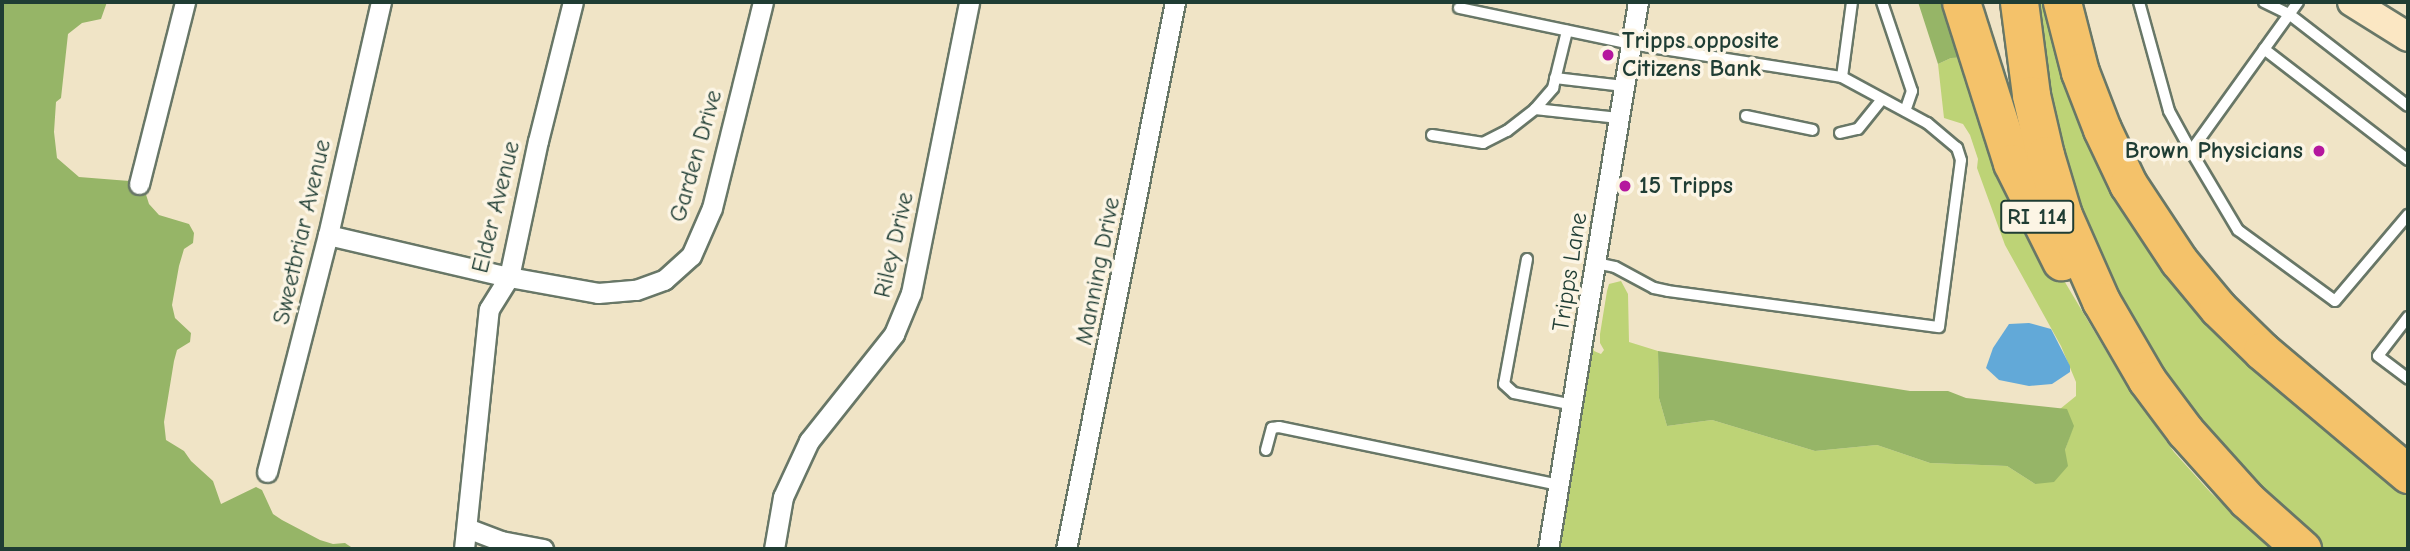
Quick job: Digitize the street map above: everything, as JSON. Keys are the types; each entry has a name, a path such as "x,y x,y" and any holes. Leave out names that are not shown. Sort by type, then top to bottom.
{"highway":[{"name":"RI 114","path":"1961,2 2012,163 2034,212 2100,325 2133,370 2247,500 2302,549"},
{"path":"2019,2 2037,126 2063,215 2101,301 2136,363 2165,405"},
{"path":"2062,2 2080,72 2102,129 2128,184 2179,261 2218,308 2262,351 2408,474"}],"main road":[{"path":"2352,2 2407,32"}],"street":[{"path":"139,184 185,2"},
{"name":"Sweetbriar Avenue","path":"267,472 328,235 381,2"},
{"name":"Elder Avenue","path":"464,549 489,309 509,277 538,141 573,2"},
{"name":"Garden Drive","path":"328,235 509,277 598,293 636,290 664,280 691,256 712,208 763,2"},
{"name":"Riley Drive","path":"774,549 783,497 809,441 894,334 911,293 969,2"},
{"name":"Manning Drive","path":"1066,549 1175,2"},
{"name":"Tripps Lane","path":"1548,549 1638,2"},
{"path":"467,528 501,541 543,549"}],"lane":[{"path":"1842,77 1852,2"},
{"path":"1882,2 1912,91 1905,111"},
{"path":"2139,2 2169,111 2238,230 2335,301 2408,215"},
{"path":"2264,2 2289,14 2408,106"},
{"path":"2192,151 2298,2"},
{"path":"1459,8 1631,44 1842,77 1905,111 1948,139 1957,148 1961,160 1939,327 1668,291 1654,288 1615,267 1596,263"},
{"path":"1432,135 1483,143 1507,131 1535,109 1553,88 1567,31"},
{"path":"2264,49 2408,160"},
{"path":"1555,78 1624,86"},
{"path":"1840,133 1858,129 1882,99"},
{"path":"1535,109 1619,118"},
{"path":"1746,116 1813,130"},
{"path":"1527,259 1504,384 1514,393 1573,405"},
{"path":"2408,317 2378,356 2408,379"},
{"path":"1266,450 1272,428 1279,427 1559,485"}],"green space":[{"path":"2,2 107,2 101,19 82,23 68,34 61,98 56,102 54,132 57,158 79,177 142,182 149,204 159,215 189,224 194,233 193,243 184,249 172,305 175,318 191,333 190,342 177,350 174,361 164,422 166,440 184,451 213,481 221,504 256,487 262,490 273,514 282,520 320,540 333,544 345,543 354,549 2,549"},
{"path":"1918,2 1954,2 1971,57 1951,58 1938,64"},
{"path":"2031,2 2049,2 2114,180 2408,488 2408,549 2321,549 2204,437 2113,298 2057,154"},
{"path":"1971,57 2050,257 2125,383 2174,452 2211,493 2271,549 1548,549 1589,329 1594,351 1601,354 1604,350 1600,343 1600,334 1607,291 1609,284 1621,281 1628,294 1629,342 1658,351 1659,398 1667,426 1712,420 1815,451 1877,445 1930,463 2007,466 2035,484 2065,450 2073,426 2060,409 2076,396 2076,382 2061,346 2005,245 1977,168 1978,159 1970,135 1963,124 1944,118 1938,64 1951,58"},
{"path":"1658,351 1910,391 1948,391 1966,398 2067,409 2074,426 2065,450 2068,466 2054,482 2035,484 2007,466 1930,463 1877,445 1815,451 1712,420 1667,426 1659,398"}],"water":[{"path":"2029,323 2051,329 2070,366 2070,372 2052,384 2029,386 1999,380 1986,368 1993,348 2009,324"}],"place":[{"name":"Tripps opposite Citizens Bank","path":"1608,55"},
{"name":"Brown Physicians","path":"2319,151"},
{"name":"15 Tripps","path":"1625,186"}]}
